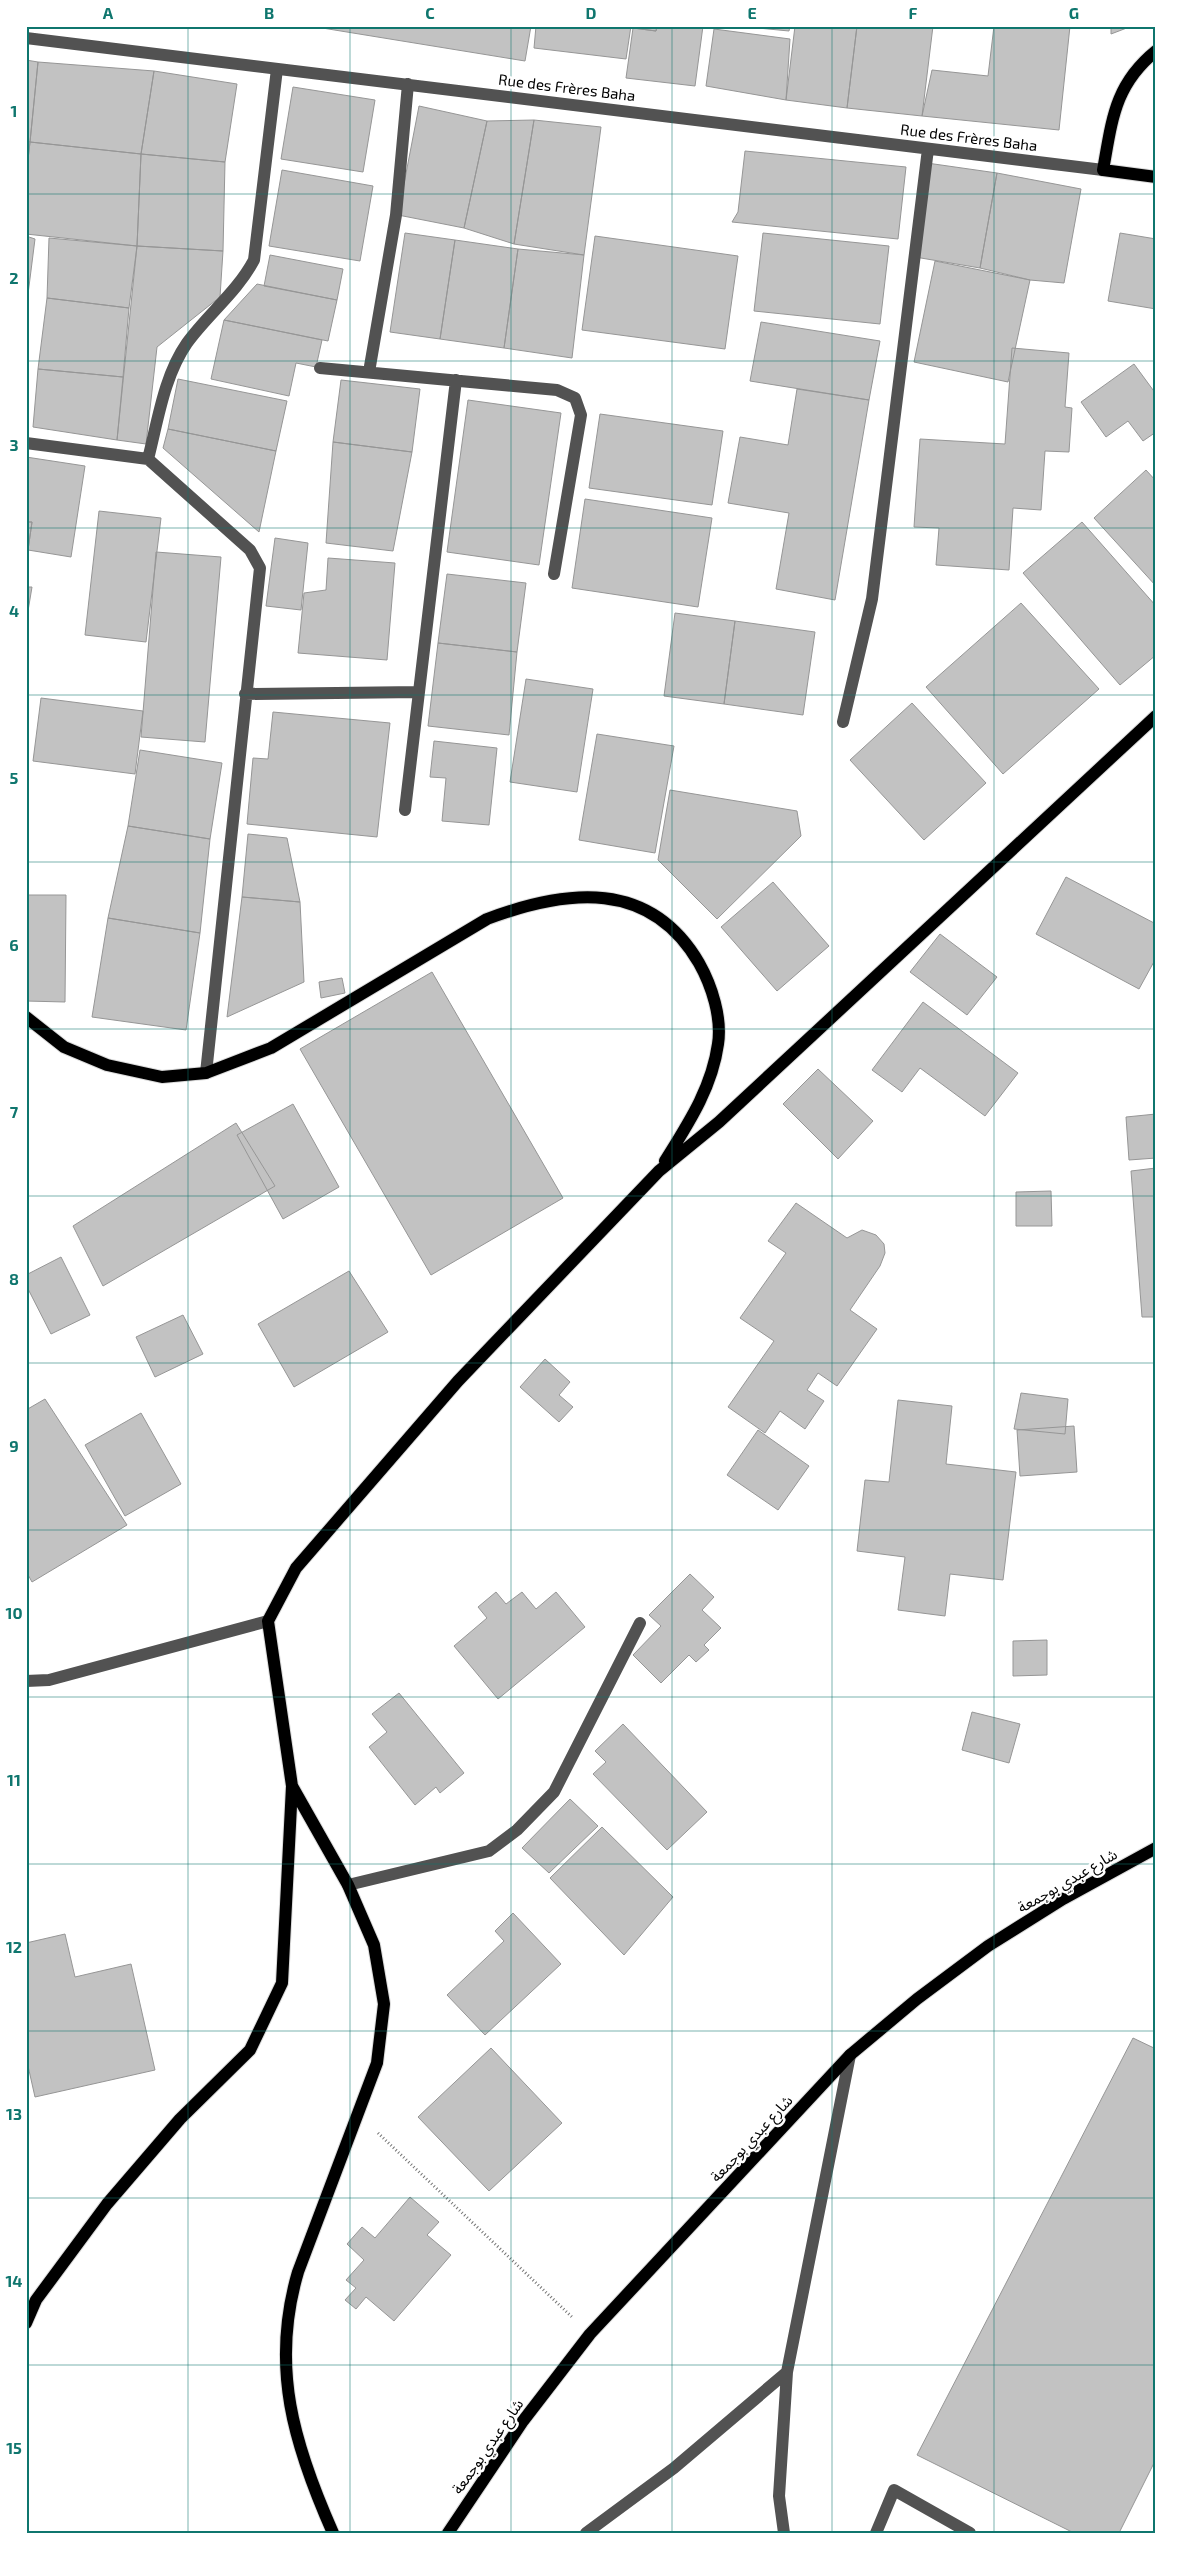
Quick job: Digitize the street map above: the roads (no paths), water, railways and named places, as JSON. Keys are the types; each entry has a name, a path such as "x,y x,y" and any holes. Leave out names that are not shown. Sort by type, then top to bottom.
{"main road":[{"path":"1156,51 1124,86 1114,109 1103,170 1156,177"},
{"path":"26,2322 36,2300 107,2204 180,2119 250,2050 282,1983 292,1786 268,1621 296,1568 458,1381 659,1171 718,1122 1156,716"},
{"path":"26,1017 64,1047 107,1065 162,1077 206,1073 271,1048 487,919 511,910 574,898 612,899 639,905 677,933 690,948 704,972 713,996 719,1042 711,1076 696,1111 659,1171"},
{"path":"292,1786 348,1885 374,1945 384,2004 377,2063 359,2115 298,2272 290,2298 287,2322 286,2355 290,2414 302,2454 333,2533"},
{"name":"شارع عبدي بوجمعة","path":"448,2533 523,2421 590,2334 850,2056 917,1999 988,1946 1063,1899 1156,1848"}],"street":[{"name":"Rue des Frères Baha","path":"26,38 1103,170"},
{"path":"148,458 170,374 187,344 244,277 254,260 277,69"},
{"path":"369,372 396,215 408,84"},
{"path":"843,722 872,599 928,149"},
{"path":"320,368 557,390 576,398 581,414 554,574"},
{"path":"405,810 456,380"},
{"path":"26,442 148,458 250,550 260,568 245,694 206,1073"},
{"path":"245,694 419,692"},
{"path":"26,1681 49,1680 268,1621"},
{"path":"348,1885 490,1851 517,1830 554,1792 640,1623"},
{"path":"784,2533 779,2496 787,2372 850,2056"},
{"path":"586,2533 674,2468 787,2372"},
{"path":"876,2533 894,2490 970,2533"}]}
